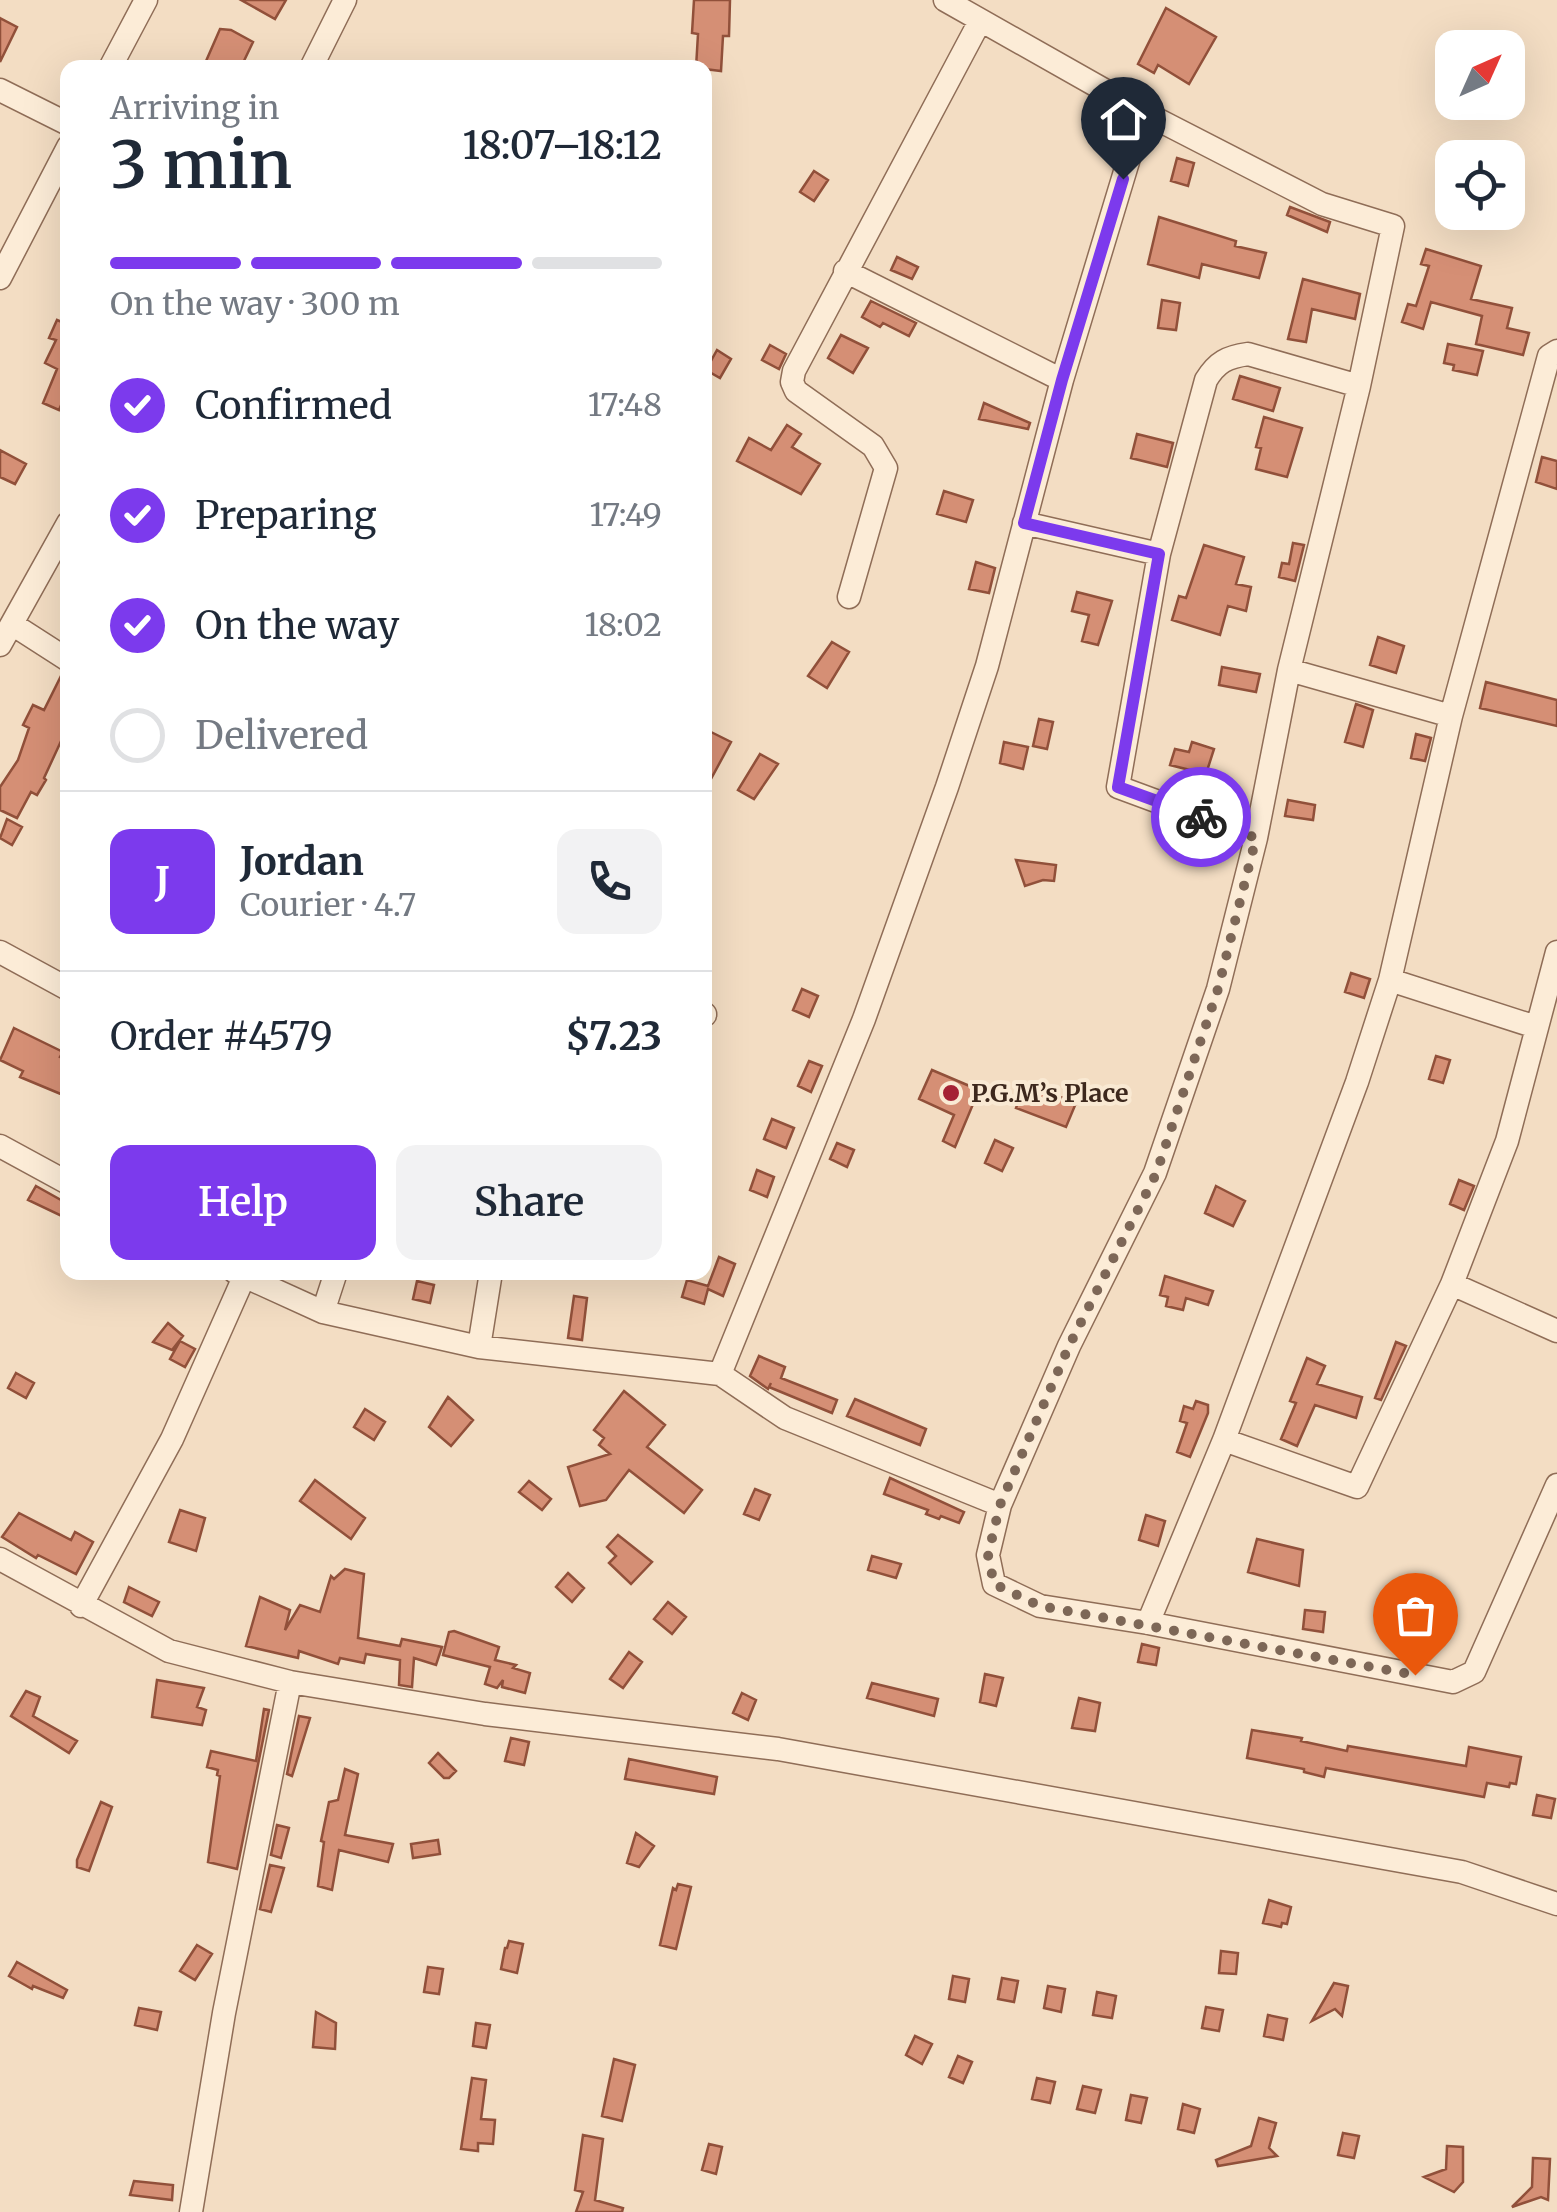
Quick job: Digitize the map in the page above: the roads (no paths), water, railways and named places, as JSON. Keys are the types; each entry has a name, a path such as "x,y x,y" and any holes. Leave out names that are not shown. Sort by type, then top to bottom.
{"street":[{"path":"114,60 146,0"},
{"path":"315,60 346,0"},
{"path":"945,0 1144,112 1322,204 1394,226 1289,670 1256,838 1218,989 1156,1174 1069,1346 1000,1505 988,1555 994,1584 1040,1606 1453,1682 1474,1672 1557,1485"},
{"path":"849,597 886,468 873,446 796,391 792,382 794,370 980,21"},
{"path":"0,90 60,120"},
{"path":"720,1374 864,1020 947,786 986,666 1062,380 1144,112"},
{"path":"0,278 60,162"},
{"path":"846,271 1062,380"},
{"path":"1148,1623 1224,1440 1357,1082 1390,980 1451,716 1548,356 1557,351"},
{"path":"1256,838 1118,787 1159,554 1206,380 1216,365 1230,357 1248,354 1359,386"},
{"path":"1024,523 1159,554"},
{"path":"0,646 60,537"},
{"path":"12,624 60,655"},
{"path":"1289,670 1451,716"},
{"path":"0,952 60,985"},
{"path":"1224,1440 1357,1487 1452,1284 1507,1141 1557,952"},
{"path":"1390,980 1536,1027"},
{"path":"0,1146 60,1178"},
{"path":"81,1606 172,1439 238,1280"},
{"path":"251,1280 323,1312 479,1348 720,1374 784,1418 1000,1505"},
{"path":"323,1312 333,1280"},
{"path":"479,1348 490,1280"},
{"path":"1452,1284 1557,1331"},
{"path":"0,1559 169,1652 290,1682 485,1714 778,1749 1462,1872 1557,1904"},
{"path":"191,2212 224,2013 290,1682"}],"place":[{"name":"P.G.M’s Place","path":"951,1093"}]}
